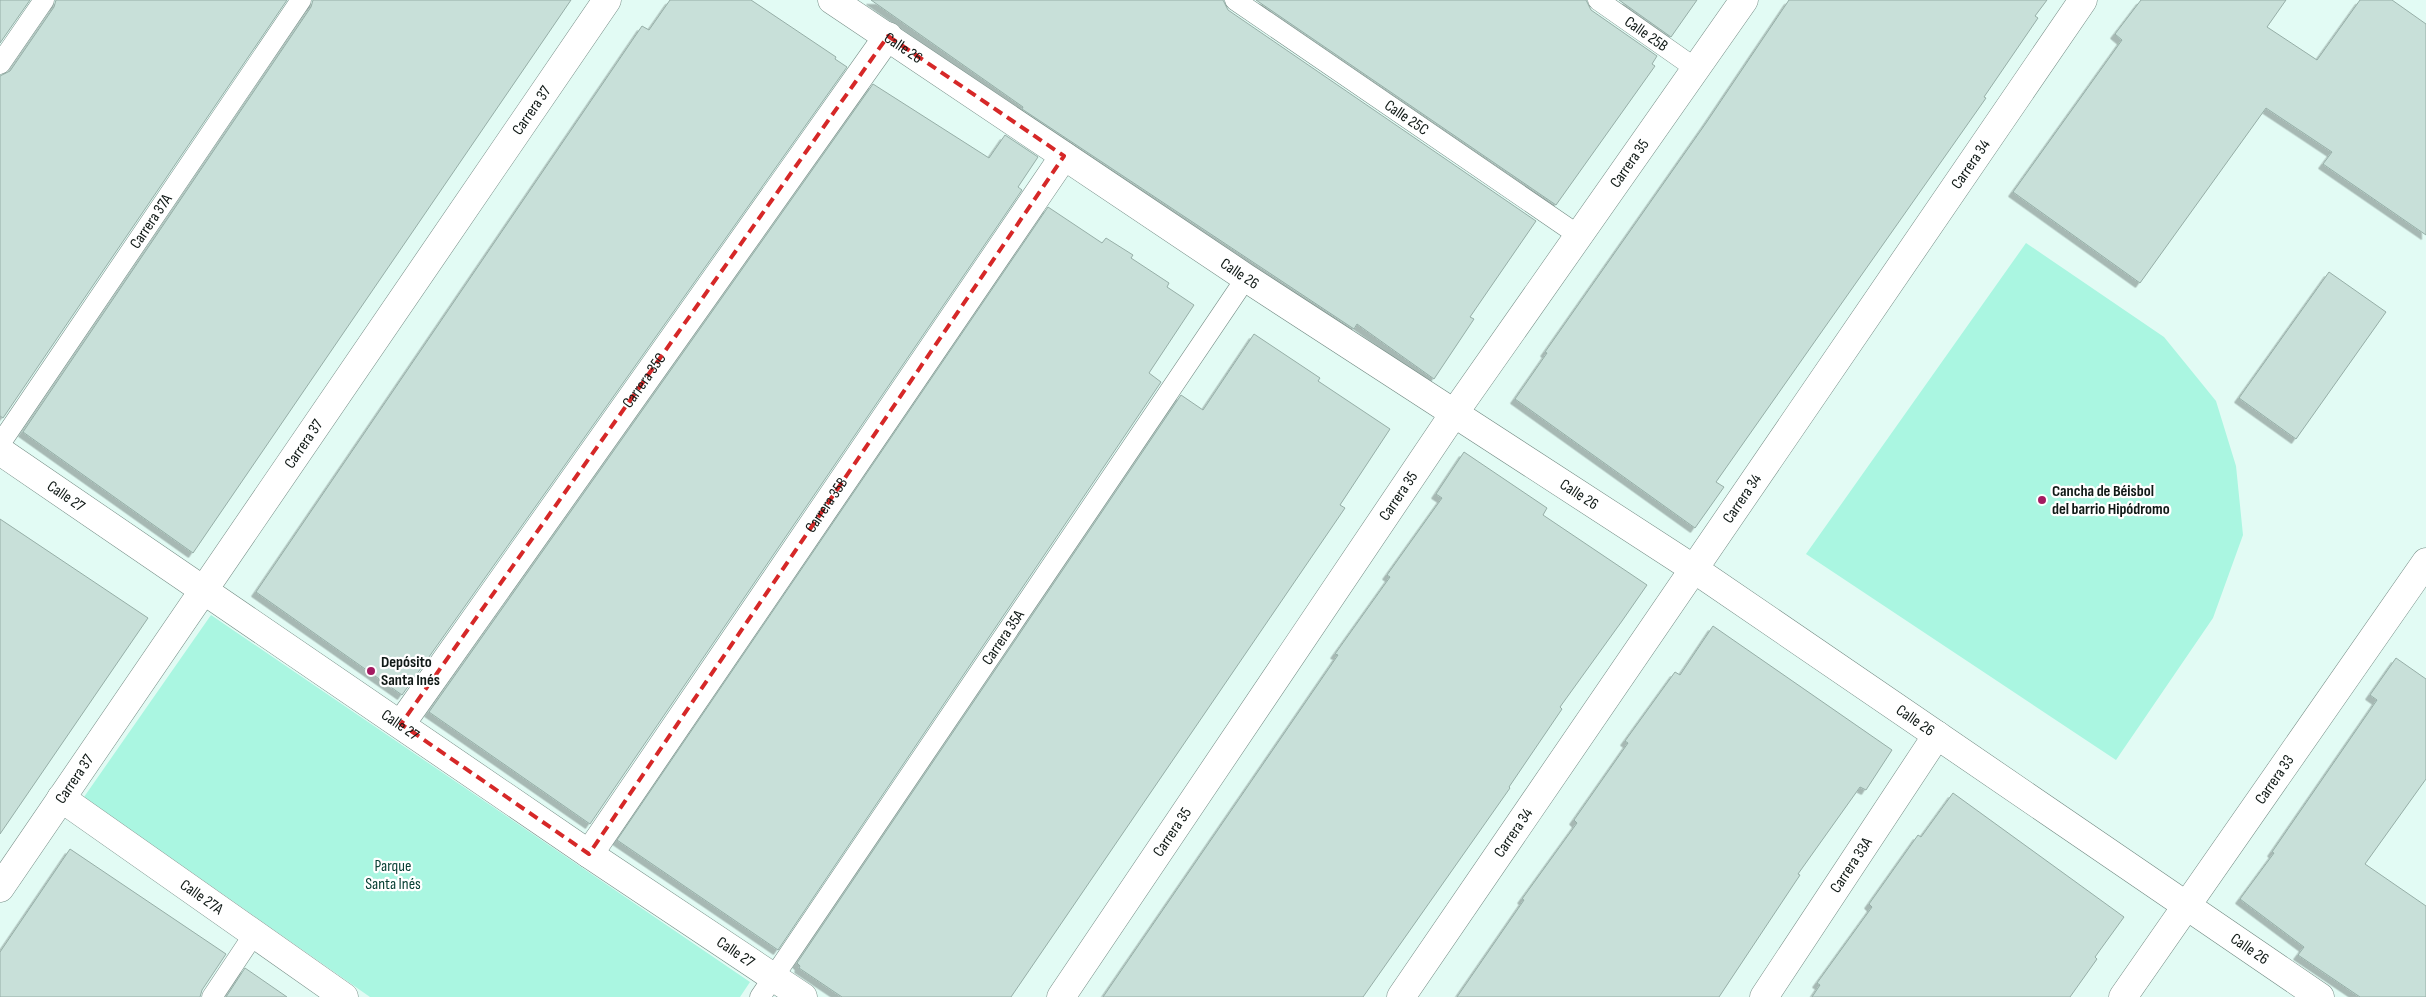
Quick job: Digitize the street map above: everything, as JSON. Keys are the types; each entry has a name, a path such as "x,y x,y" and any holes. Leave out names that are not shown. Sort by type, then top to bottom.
{"street":[{"name":"Carrera 37","path":"0,888 607,0"},
{"name":"Calle 26","path":"832,0 1246,278 1694,569 2320,997"},
{"name":"Carrera 35","path":"1061,997 1455,412 1744,0"},
{"name":"Carrera 34","path":"1401,997 2083,0"},
{"name":"Carrera 35C","path":"401,724 888,36"},
{"name":"Carrera 35B","path":"589,854 1064,156"},
{"name":"Calle 27","path":"0,451 589,854 767,987 803,997"},
{"name":"Carrera 33","path":"2124,997 2426,562"},
{"name":"Carrera 33A","path":"1764,997 1937,735"},
{"name":"Calle 27A","path":"61,798 344,997"}],"lane":[{"path":"0,64 44,0"},
{"name":"Carrera 37A","path":"0,444 301,0"},
{"name":"Calle 25C","path":"1235,0 1578,235"},
{"name":"Calle 25B","path":"1598,0 1695,68"},
{"name":"Carrera 35A","path":"767,987 1246,278"},
{"path":"212,997 254,934"}],"highlighted area":[{"path":"888,36 1064,156 589,854 401,724"}],"green space":[{"name":"Cancha de Béisbol del barrio Hipódromo","path":"2026,243 2164,337 2216,401 2236,466 2243,535 2213,618 2116,760 1806,554"},
{"name":"Parque Santa Inés","path":"211,615 750,982 740,997 370,997 84,797"}],"building":[{"path":"0,0 30,0 0,43"},
{"path":"56,0 287,0 3,418 0,416 0,76 10,71 54,7"},
{"path":"313,0 571,0 193,553 23,432 311,7"},
{"path":"670,0 751,0 836,57 835,59 847,67 402,695 256,592 642,26 649,30"},
{"path":"871,0 1223,0 1228,10 1536,221 1470,317 1474,319 1434,379 1357,324 1354,329 1022,109 1023,107"},
{"path":"1256,0 1586,0 1591,10 1657,56 1652,64 1655,66 1556,205"},
{"path":"1619,0 1697,0 1671,37"},
{"path":"1789,0 2047,0 2035,16 2038,18 1984,97 1986,98 1716,482 1724,487 1695,528 1515,399 1547,353 1545,352 1706,123"},
{"path":"2141,0 2286,0 2267,27 2317,60 2360,0 2392,0 2426,24 2426,235 2323,164 2332,152 2266,108 2140,283 2013,192 2122,40 2115,34"},
{"path":"873,84 989,158 1005,135 1038,157 1018,187 1022,190 590,824 429,712"},
{"path":"1048,207 1102,243 1106,238 1133,255 1131,258 1169,283 1167,287 1194,305 1149,373 1161,382 778,950 617,840"},
{"path":"2329,272 2386,312 2296,439 2239,398"},
{"path":"1254,334 1320,378 1318,381 1390,429 1340,505 1345,508 1011,997 842,997 799,968 800,966 797,963 1181,395 1203,410"},
{"path":"1464,452 1547,508 1543,515 1647,585 1560,707 1562,709 1510,788 1363,997 1103,997 1338,655 1335,654 1390,577 1387,575 1442,498 1436,494"},
{"path":"0,519 148,618 0,834"},
{"path":"1713,626 1892,750 1866,790 1860,787 1798,874 1800,875 1719,997 1457,997 1524,900 1522,899 1577,823 1574,820 1628,743 1625,741 1675,672 1680,675"},
{"path":"2396,658 2426,679 2426,779 2365,864 2426,906 2426,997 2360,997 2298,955 2304,947 2240,899 2274,853 2272,852 2377,700 2370,695"},
{"path":"1953,793 2124,917 2095,957 2097,959 2070,997 1812,997 1820,985 1817,983 1872,907 1869,904 1918,835 1921,837"},
{"path":"70,849 226,954 202,990 200,997 0,997 0,952"},
{"path":"245,968 287,997 226,997"}],"place":[{"name":"Cancha de Béisbol del barrio Hipódromo","path":"2042,500"},
{"name":"Depósito Santa Inés","path":"371,671"}]}
